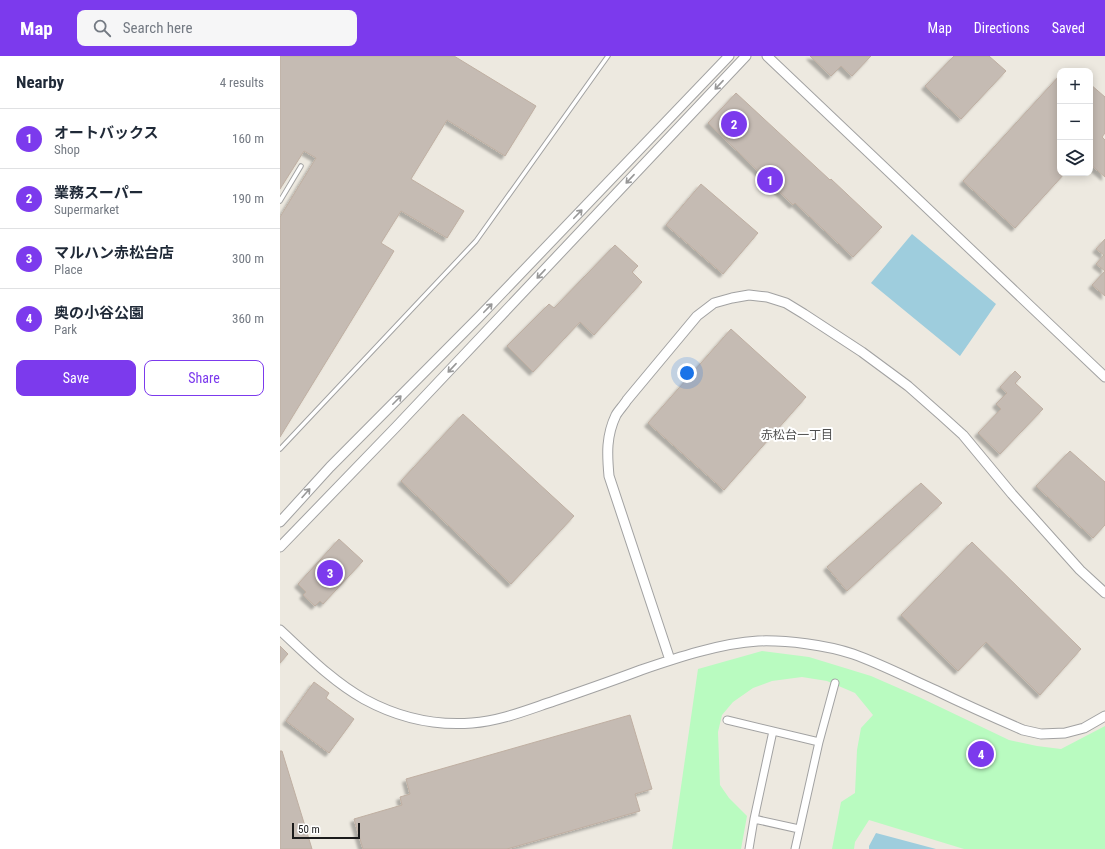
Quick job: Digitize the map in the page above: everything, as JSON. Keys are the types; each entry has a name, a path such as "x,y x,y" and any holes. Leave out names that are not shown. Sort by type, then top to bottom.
{"street":[{"path":"280,522 330,467 479,317 729,56"},
{"path":"280,547 390,433 746,56"},
{"path":"767,56 1105,377"},
{"path":"670,660 609,476 607,450 610,432 616,415 697,316 714,303 749,295 761,296 786,303 862,352 908,386 963,435 1012,494 1080,570 1105,593"},
{"path":"280,630 322,669 344,687 363,699 388,711 407,717 429,721 473,723 517,714 670,660 715,648 758,641 787,642 816,646 853,654 1023,730 1041,734 1065,733 1084,728 1105,716"},
{"path":"795,849 819,742 835,683"},
{"path":"727,720 819,742"},
{"path":"749,849 773,731"},
{"path":"754,819 799,829"}],"lane":[{"path":"280,450 476,241 608,56"},
{"path":"280,201 301,166"}],"green space":[{"path":"762,651 809,657 871,676 1009,740 1061,749 1105,726 1105,849 964,849 869,820 855,842 854,849 832,849 841,802 855,793 857,750 861,728 873,715 855,693 827,681 802,677 772,681 753,688 733,702 722,715 718,732 720,785 729,798 747,816 741,849 672,849 698,669"}],"water":[{"path":"912,234 996,304 960,356 871,283"},
{"path":"876,833 936,849 869,849 869,846"}],"building":[{"path":"280,56 454,56 536,106 505,156 447,120 411,179 464,211 447,238 401,211 381,243 394,251 280,437 280,217 316,158 304,151 280,189"},
{"path":"810,56 871,56 852,76 841,66 831,76"},
{"path":"954,56 989,56 1006,71 961,119 925,86"},
{"path":"1057,78 1057,176 1062,176 1015,228 963,181"},
{"path":"1093,87 1105,97 1105,133 1102,137 1105,140 1105,177 1093,167"},
{"path":"736,93 882,227 853,257 795,203 793,205 708,123"},
{"path":"701,184 758,233 723,274 666,225"},
{"path":"1105,239 1105,271 1096,264 1104,255 1096,249"},
{"path":"615,245 638,266 632,272 642,282 594,335 580,322 533,372 507,346 549,304 554,308"},
{"path":"1105,271 1105,296 1092,285"},
{"path":"731,329 806,397 724,490 648,423"},
{"path":"1015,371 1021,377 1015,383 1043,409 1000,454 978,433 1001,409 996,404 1007,393 1000,387"},
{"path":"463,414 574,516 511,584 401,481"},
{"path":"1070,451 1105,482 1105,525 1093,538 1036,486"},
{"path":"921,483 942,503 847,591 827,567"},
{"path":"339,539 363,561 323,604 320,601 315,606 303,595 306,592 298,584"},
{"path":"972,542 1081,649 1040,695 986,642 958,671 901,615"},
{"path":"280,646 288,654 280,663"},
{"path":"314,682 329,693 326,698 354,719 329,753 286,721"},
{"path":"630,715 652,789 635,794 640,811 507,849 363,849 354,819 402,805 400,797 410,794 406,779"},
{"path":"280,751 282,751 312,849 280,849"}],"place":[{"name":"業務スーパー","path":"734,124"},
{"name":"オートバックス","path":"770,180"},
{"name":"マルハン赤松台店","path":"330,573"},
{"name":"奥の小谷公園","path":"981,754"}],"district":[{"name":"赤松台一丁目","path":"797,435"}]}
